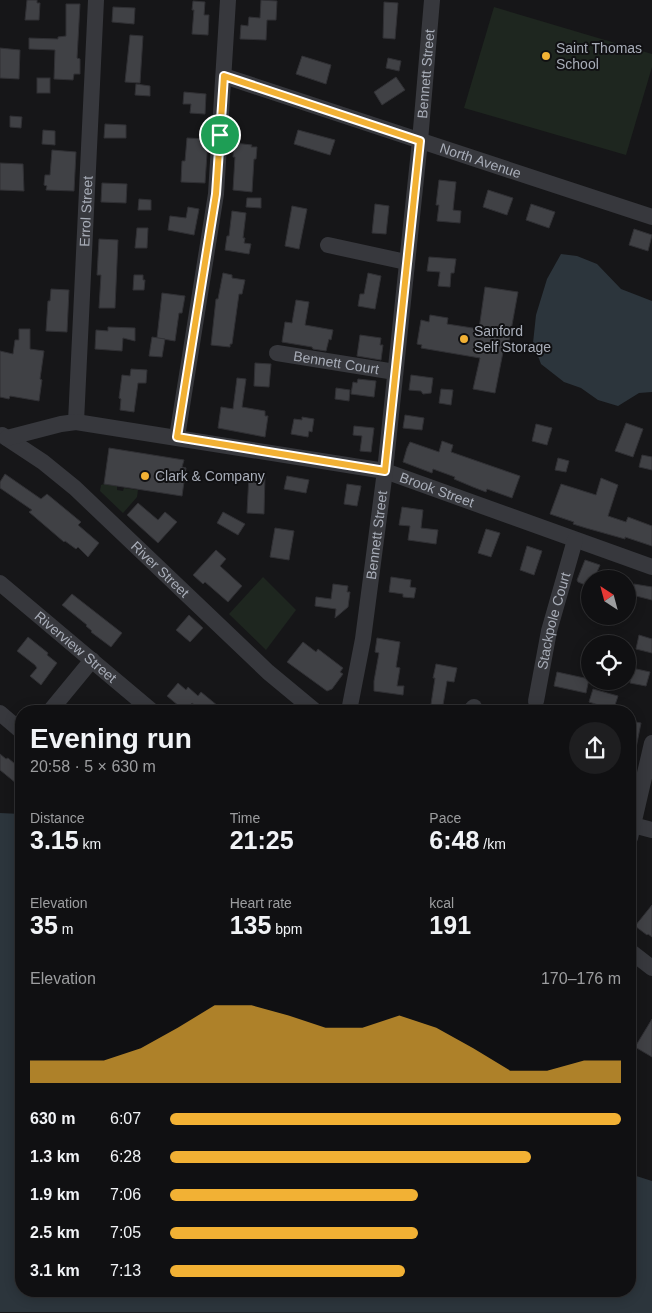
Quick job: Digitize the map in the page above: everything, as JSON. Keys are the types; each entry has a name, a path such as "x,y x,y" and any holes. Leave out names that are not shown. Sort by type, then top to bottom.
{"street":[{"name":"Errol Street","path":"76,422 96,0"},
{"path":"177,437 216,194 228,0"},
{"name":"Bennett Street","path":"350,705 363,639 385,471 420,141 432,0"},
{"name":"North Avenue","path":"224,76 652,217"},
{"path":"328,245 406,262"},
{"name":"Bennett Court","path":"277,353 395,372"},
{"name":"Brook Street","path":"4,436 76,422 385,471 652,567"},
{"name":"River Street","path":"4,436 43,462 75,488 268,672 308,705"},
{"name":"Stackpole Court","path":"536,701 549,631 575,540"},
{"name":"Riverview Street","path":"0,583 145,705"},
{"path":"55,705 92,660"},
{"path":"0,713 15,726"},
{"path":"636,811 652,742"},
{"path":"636,832 652,830"},
{"path":"636,956 652,968"}],"shaded area":[{"path":"494,7 652,54 652,67 626,155 464,108"},
{"path":"561,254 577,256 597,264 621,289 652,301 652,392 639,393 618,406 598,400 581,388 564,382 541,364 533,343 536,315 547,279"},
{"path":"101,485 117,486 117,490 123,491 124,488 138,490 137,497 123,513 100,491"},
{"path":"263,577 296,610 266,650 229,614"},
{"path":"0,813 15,814 15,1297 636,1297 636,1176 652,1181 652,1313 0,1312"}],"building":[{"path":"27,0 37,0 37,3 40,3 39,20 25,20"},
{"path":"261,0 277,1 276,20 267,20 266,40 240,39 241,25 248,26 249,17 260,18"},
{"path":"193,1 205,2 204,15 209,15 208,35 192,34"},
{"path":"384,2 398,3 395,39 383,38"},
{"path":"66,4 80,4 77,58 80,59 80,74 74,74 73,80 54,79 55,50 29,49 29,38 58,39 58,37 66,36"},
{"path":"113,7 135,8 134,24 112,22"},
{"path":"130,35 143,36 140,83 125,82"},
{"path":"0,48 20,50 19,79 0,78"},
{"path":"302,56 331,65 326,84 296,74"},
{"path":"388,58 401,61 399,71 386,68"},
{"path":"396,77 405,90 382,105 374,92"},
{"path":"37,78 50,78 50,93 37,93"},
{"path":"136,84 150,86 150,96 135,95"},
{"path":"184,92 206,94 205,114 190,113 191,104 183,104"},
{"path":"10,116 22,117 21,128 10,127"},
{"path":"105,124 126,125 126,138 104,138"},
{"path":"43,130 55,131 55,145 42,144"},
{"path":"298,130 335,140 330,155 294,144"},
{"path":"187,138 208,139 205,183 181,182 182,161 185,161"},
{"path":"234,143 257,147 256,159 254,159 252,192 233,190"},
{"path":"52,150 76,152 74,191 46,190 47,186 44,185 45,175 50,175"},
{"path":"0,163 23,164 24,191 0,190"},
{"path":"439,180 456,182 453,210 461,211 460,223 437,221 439,205 436,205"},
{"path":"102,183 127,184 126,203 101,202"},
{"path":"488,190 513,198 507,215 483,207"},
{"path":"247,198 261,198 261,208 246,207"},
{"path":"139,199 151,200 151,210 138,210"},
{"path":"375,204 389,206 386,234 372,233"},
{"path":"531,204 555,212 549,228 526,220"},
{"path":"292,206 307,209 299,249 285,246"},
{"path":"188,207 199,209 194,235 168,230 170,216 186,218"},
{"path":"232,211 246,213 243,238 245,238 244,243 251,244 249,254 225,250"},
{"path":"137,228 148,228 147,248 135,248"},
{"path":"634,229 652,235 648,251 629,245"},
{"path":"99,239 118,240 115,308 99,308 101,275 97,275"},
{"path":"429,257 456,259 454,273 451,273 450,287 438,286 440,272 427,271"},
{"path":"223,273 232,275 232,278 245,280 242,294 239,294 230,347 211,345 216,299 218,299"},
{"path":"368,273 381,276 375,309 358,306 360,294 364,294"},
{"path":"134,275 143,275 143,280 145,280 144,290 133,290"},
{"path":"485,287 518,292 508,347 504,347 495,393 473,389 480,358 421,348 422,345 417,344 421,320 429,322 430,315 448,318 447,324 479,329"},
{"path":"51,289 69,290 67,332 46,331 48,301 50,301"},
{"path":"162,293 185,296 182,313 179,313 175,341 157,338"},
{"path":"296,300 309,302 305,325 333,330 326,351 282,342 285,322 292,323"},
{"path":"108,327 135,328 135,341 123,338 122,351 95,349 96,330 108,331"},
{"path":"19,329 30,329 30,349 44,351 39,401 10,396 9,399 0,397 0,351 13,354 15,340 19,340"},
{"path":"360,335 381,338 380,345 383,345 381,360 357,356"},
{"path":"152,337 165,339 162,357 149,356"},
{"path":"255,363 271,364 269,387 254,386"},
{"path":"131,369 147,370 146,383 138,383 134,412 120,410 121,399 119,398 122,375 130,376"},
{"path":"411,375 433,378 431,393 423,394 421,391 409,390"},
{"path":"237,378 246,379 242,407 265,411 265,416 268,416 265,437 218,428 221,407 233,409"},
{"path":"358,379 376,381 374,397 351,394 353,382 357,383"},
{"path":"336,388 350,390 349,401 335,399"},
{"path":"441,389 453,390 451,405 439,403"},
{"path":"405,415 424,418 422,430 403,428"},
{"path":"302,417 314,419 312,432 309,431 308,437 291,434 294,419 302,420"},
{"path":"626,423 643,429 633,457 615,451"},
{"path":"536,424 552,428 547,445 532,441"},
{"path":"354,426 374,428 371,452 360,451 362,436 353,435"},
{"path":"442,441 453,445 451,452 520,476 512,498 487,489 486,492 433,469 432,473 403,462 410,442 439,452"},
{"name":"Clark & Company","path":"109,448 184,460 182,467 186,468 182,496 104,484"},
{"path":"642,455 652,457 652,470 639,467"},
{"path":"558,458 569,461 566,472 555,470"},
{"path":"5,474 41,499 47,494 81,522 78,525 99,543 88,557 78,547 76,549 64,542 29,512 32,510 0,488 0,482"},
{"path":"249,475 265,475 264,514 247,513"},
{"path":"287,476 309,480 306,493 284,489"},
{"path":"601,478 618,485 608,516 626,522 628,517 652,526 652,546 573,524 574,522 550,514 561,484 596,495"},
{"path":"347,484 361,486 357,506 344,504"},
{"path":"138,503 158,520 165,512 177,522 158,543 127,515"},
{"path":"402,507 423,510 421,528 438,530 436,544 408,540 410,526 399,525"},
{"path":"223,512 245,524 238,535 217,523"},
{"path":"275,528 294,531 289,560 270,557"},
{"path":"486,529 500,533 491,557 478,553"},
{"path":"527,546 542,551 534,575 520,570"},
{"path":"216,550 226,559 220,566 242,586 228,602 205,582 203,584 193,575"},
{"path":"585,560 600,565 598,570 581,570"},
{"path":"581,570 581,583 577,580"},
{"path":"391,577 411,580 410,587 416,588 414,598 403,597 403,594 389,592"},
{"path":"333,584 348,586 347,592 350,592 348,607 335,618 336,609 315,606 316,597 331,599"},
{"path":"636,584 652,587 652,600 636,596"},
{"path":"72,594 122,633 111,647 91,632 87,625 62,605"},
{"path":"189,615 203,628 190,642 176,630"},
{"path":"639,635 652,639 652,653 636,649"},
{"path":"28,637 57,663 41,685 30,676 37,668 35,665 17,651"},
{"path":"377,638 400,642 396,667 400,668 397,686 404,686 403,695 374,691 379,653 375,652"},
{"path":"303,642 316,652 318,649 343,668 340,672 343,674 332,689 327,691 287,662"},
{"path":"436,664 457,668 454,682 447,681 443,705 431,705 435,678 433,678"},
{"path":"636,669 650,672 646,686 636,684"},
{"path":"557,672 581,677 581,690 587,690 586,693 554,686"},
{"path":"178,683 186,690 188,687 198,696 201,692 217,705 194,705 192,703 190,705 178,705 167,696"},
{"path":"593,690 618,696 615,705 598,705 589,702"},
{"path":"636,722 641,723 636,748"},
{"path":"0,754 15,764 15,782 0,770"},
{"path":"652,905 652,937 636,927"},
{"path":"652,1019 652,1057 636,1048"}],"place":[{"name":"Saint Thomas School","path":"546,56"},
{"name":"Sanford Self Storage","path":"464,339"},
{"name":"Clark & Company","path":"145,476"}],"route":[{"path":"224,76 420,141 385,471 177,437 216,194 220,135 224,76"}]}
